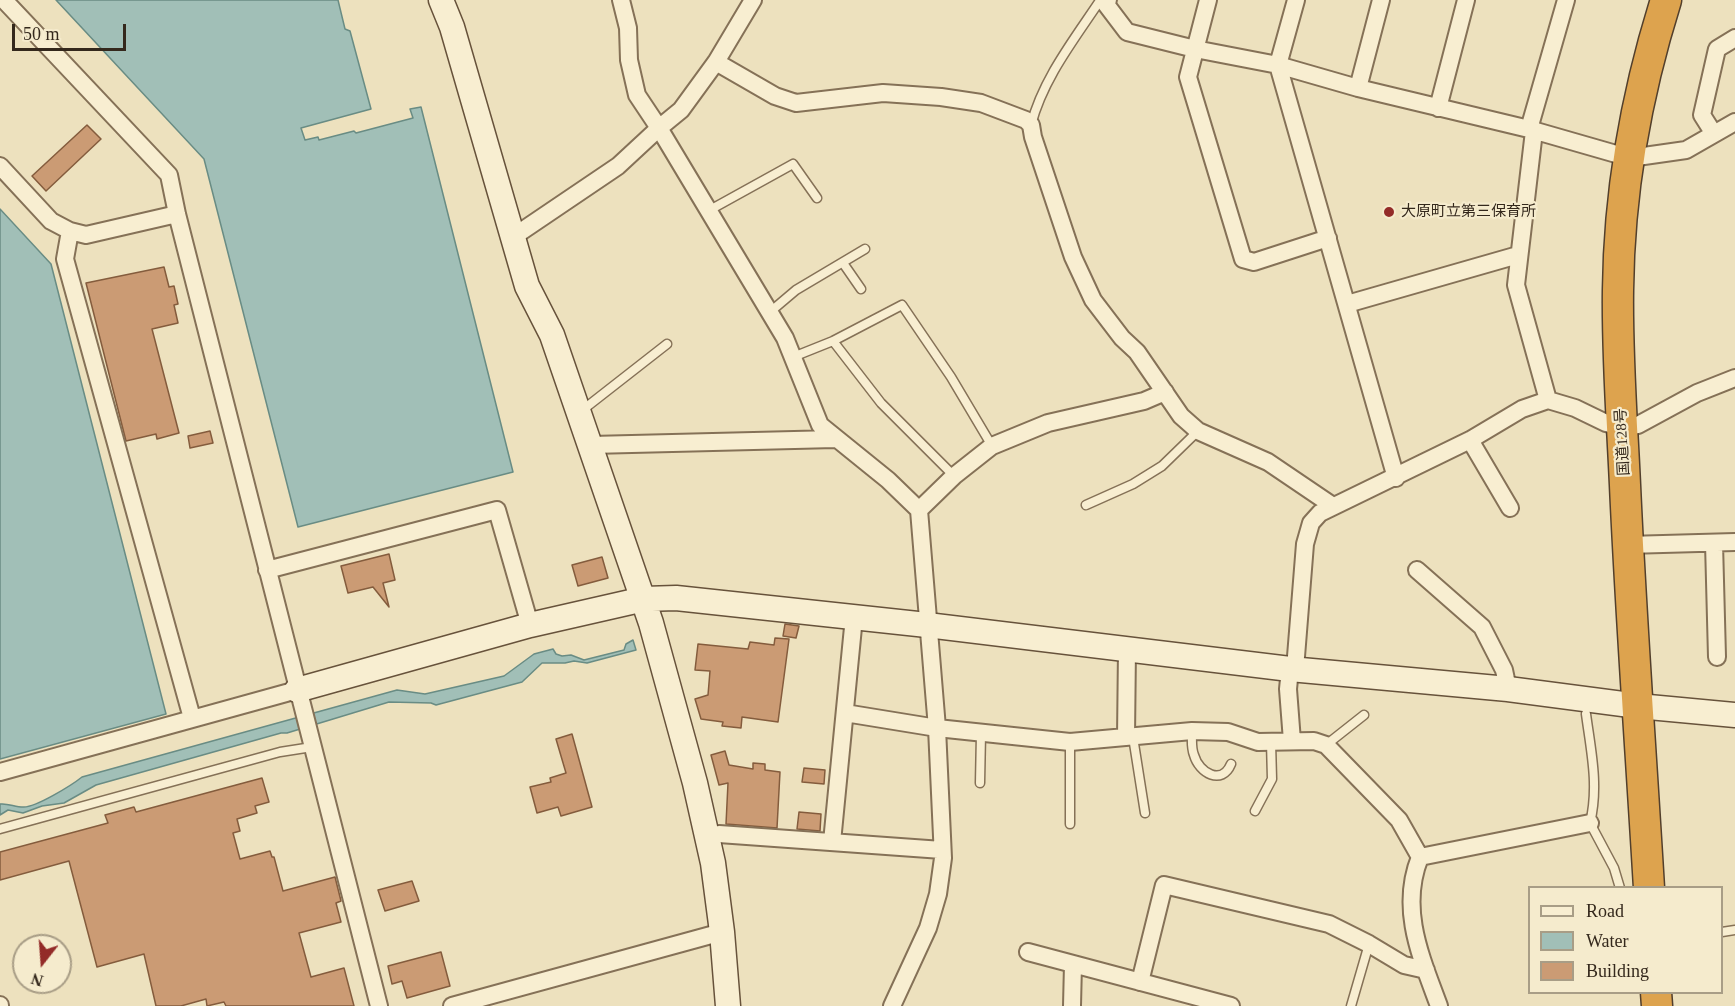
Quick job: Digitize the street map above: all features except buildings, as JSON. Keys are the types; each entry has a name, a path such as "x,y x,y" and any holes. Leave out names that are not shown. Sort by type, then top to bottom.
{"highway":[{"name":"国道128号","path":"1649,886 1628,545 1618,287 1630,158 1643,85 1666,0"}],"street":[{"path":"4,0 169,175 311,745 379,1006"},
{"path":"441,0 453,27 527,286 552,335 644,599 695,783 713,863 728,1006"},
{"path":"621,0 628,28 629,60 637,95 785,338 820,425 888,480 919,510 937,728 942,850 938,894 928,928 892,1006"},
{"path":"513,237 618,166 658,128 681,110 716,62 753,0"},
{"path":"1208,0 1188,77 1243,259 1254,262 1328,238"},
{"path":"1296,0 1278,65 1396,478"},
{"path":"1358,88 1381,0"},
{"path":"1438,108 1466,0"},
{"path":"1548,400 1516,285 1531,130 1566,0"},
{"path":"1107,2 1127,32 1195,49 1278,65 1358,88 1531,130 1630,158 1686,150 1735,122"},
{"path":"1714,134 1702,115 1717,49 1735,38"},
{"path":"716,62 775,96 796,103 883,93 941,97 981,103 1026,120 1031,125 1073,257 1093,300 1122,338 1137,351 1181,416 1198,431 1268,462 1333,506"},
{"path":"0,166 51,221 70,231 86,235 177,214"},
{"path":"70,231 65,259 192,718"},
{"path":"1347,304 1518,255"},
{"path":"1292,741 1288,689 1305,544 1311,523 1320,513 1470,440 1522,409 1548,400 1622,427 1638,425 1697,393 1735,378"},
{"path":"919,510 954,476 992,447 1048,423 1144,401 1165,392"},
{"path":"591,446 835,439"},
{"path":"1470,440 1510,508"},
{"path":"267,570 497,510 530,625"},
{"path":"1628,545 1735,542"},
{"path":"1714,543 1717,657"},
{"path":"1417,570 1482,627 1504,670 1508,689"},
{"path":"0,772 192,718 300,701 530,625 644,599 676,598 854,617 1292,669 1508,689 1735,716"},
{"path":"832,842 854,617"},
{"path":"1127,649 1130,737"},
{"path":"845,713 981,734 1070,742 1192,731 1228,732 1258,742 1314,741 1326,744 1399,820 1420,857"},
{"path":"1420,857 1590,823"},
{"path":"719,834 942,850"},
{"path":"1420,857 1415,869 1411,923 1439,1006"},
{"path":"1140,982 1164,885 1329,924 1404,965 1426,970"},
{"path":"452,1006 722,932"},
{"path":"1028,952 1231,1006"},
{"path":"1072,1006 1073,964"}],"lane":[{"path":"1031,125 1036,105 1051,74 1100,2 1107,2"},
{"path":"708,211 793,164 818,198"},
{"path":"770,312 796,290 866,249"},
{"path":"843,263 861,289"},
{"path":"793,357 833,341 902,305 951,376 992,447"},
{"path":"833,341 881,403 954,476"},
{"path":"580,413 667,344"},
{"path":"1086,505 1133,484 1162,466 1198,431"},
{"path":"1586,714 1595,776 1595,802 1590,823 1614,868 1619,886"},
{"path":"1326,744 1364,715"},
{"path":"1192,731 1193,754 1199,766 1209,774 1220,776 1228,772 1231,764"},
{"path":"980,783 981,734"},
{"path":"1130,737 1145,813"},
{"path":"1070,742 1070,824"},
{"path":"1255,811 1272,779 1271,742"},
{"path":"0,829 311,745"},
{"path":"1351,1006 1369,944"}],"water":[{"path":"56,0 338,0 345,29 350,31 371,109 301,128 305,140 318,137 319,140 354,131 356,133 413,118 410,109 421,107 513,472 298,527 204,159"},
{"path":"0,209 51,264 166,714 0,759"},
{"path":"633,640 636,650 587,663 574,661 542,663 522,682 436,705 389,702 287,733 96,785 64,803 42,806 23,813 8,810 0,815 0,804 20,807 36,804 82,777 397,690 425,694 504,676 534,654 553,649 556,654 571,655 584,660 624,650 626,644"}],"place":[{"name":"大原町立第三保育所","path":"1389,212"}]}
